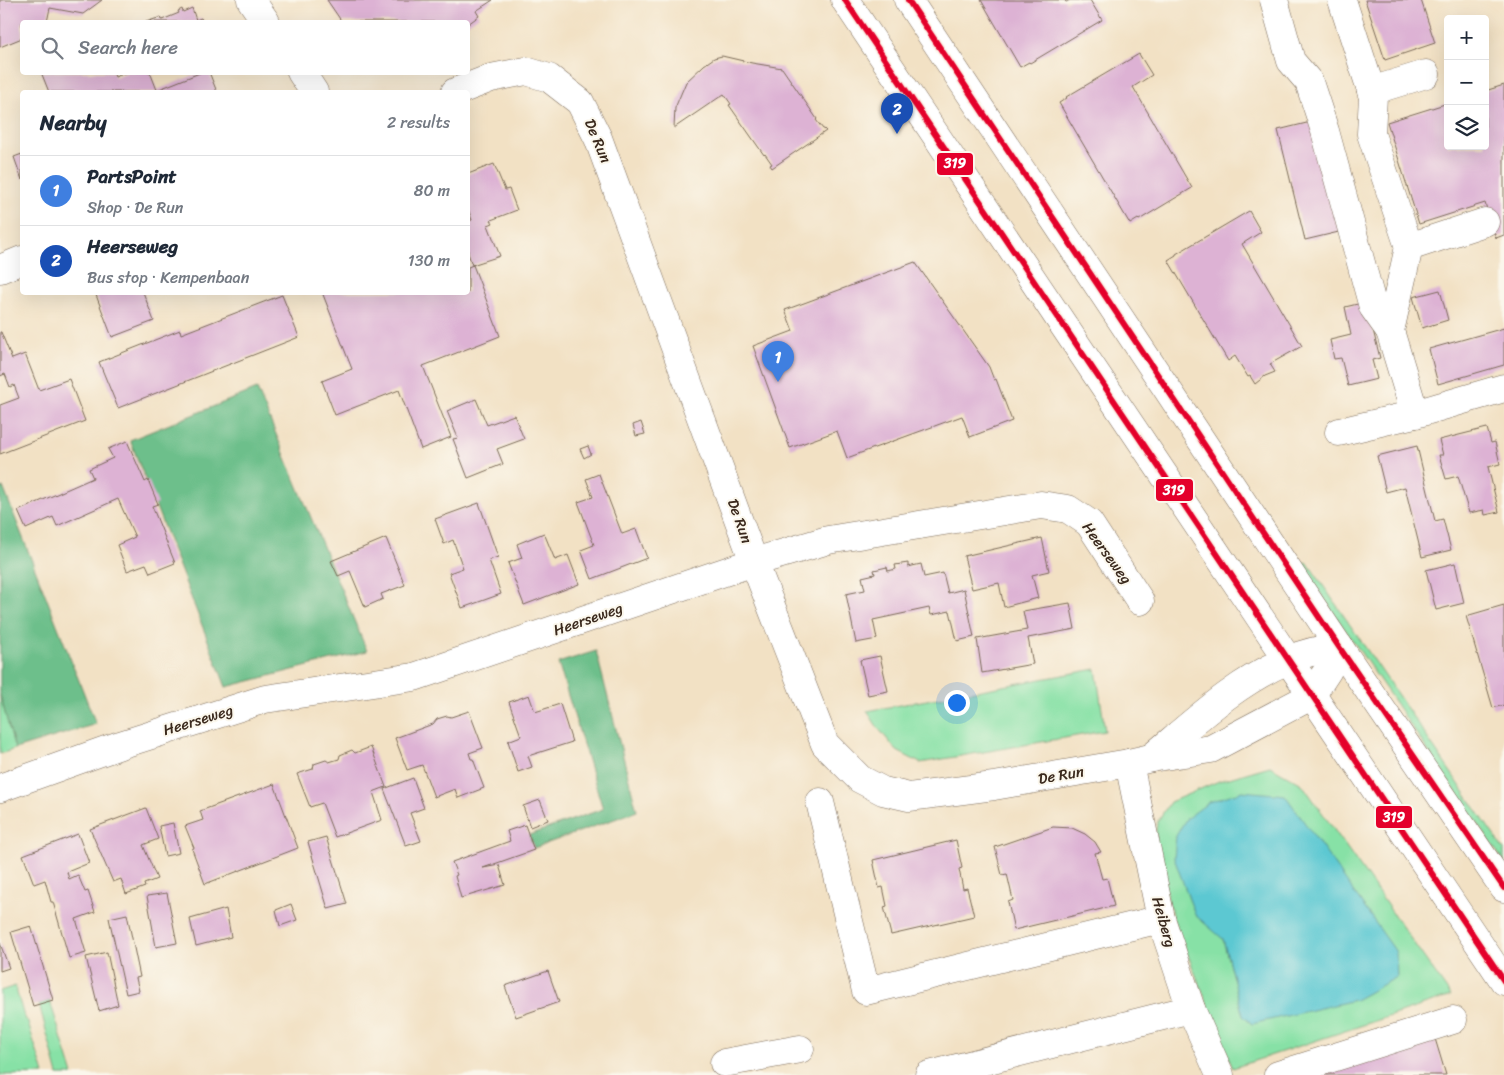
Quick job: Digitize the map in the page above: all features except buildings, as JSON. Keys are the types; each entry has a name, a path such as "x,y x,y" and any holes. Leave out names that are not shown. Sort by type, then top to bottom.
{"street":[{"path":"251,0 265,20"},
{"path":"845,0 1504,981"},
{"path":"908,0 1339,647 1504,888"},
{"path":"1274,0 1291,61 1308,82 1325,131 1373,307 1390,331 1415,414"},
{"path":"1342,0 1373,96 1371,134 1409,247 1390,331"},
{"name":"De Run","path":"460,90 491,78 526,71 549,78 580,102 598,138 754,562 825,744 860,779 883,792 909,797 994,786 1211,749 1312,696"},
{"path":"1371,91 1426,74"},
{"path":"303,75 313,90"},
{"path":"1409,247 1485,222"},
{"path":"0,269 20,261"},
{"path":"1339,432 1415,414 1504,388"},
{"name":"Heerseweg","path":"0,788 120,745 265,700 414,677 754,562 828,540 1041,505 1068,509 1089,523 1140,601"},
{"path":"1312,696 1339,647"},
{"name":"De Run","path":"1140,760 1242,685 1287,660 1315,650 1339,647"},
{"name":"Heiberg","path":"1140,760 1161,919 1192,1009 1220,1075"},
{"path":"820,802 866,991 1161,919"},
{"path":"929,1075 1192,1009"},
{"path":"1278,1075 1453,1020"},
{"path":"724,1063 800,1049"}],"green space":[{"path":"257,389 367,651 226,687 130,440"},
{"path":"3,487 96,724 15,749 0,695 0,488"},
{"path":"1307,562 1504,850 1504,862 1301,565"},
{"path":"596,651 637,811 534,848 529,835 603,809 558,663"},
{"path":"1096,669 1105,731 920,763 897,751 867,711"},
{"path":"0,695 15,749 0,754"},
{"path":"1270,766 1302,784 1451,996 1233,1068 1173,918 1154,849 1157,822 1170,802 1219,781","holes":["1223,939 1252,1024 1243,1016"]},
{"path":"15,986 44,1074 0,1075 0,991"},
{"path":"50,1001 73,1075 58,1075 39,1004"}],"water":[{"path":"1242,791 1285,795 1396,952 1397,977 1355,1000 1252,1024 1243,1016 1223,939 1195,915 1174,858 1176,836 1186,819 1209,802"}],"transit line":[{"name":"319","path":"845,0 1504,981"},
{"name":"319","path":"908,0 1339,647 1504,888"}],"place":[{"name":"Heerseweg","path":"897,134"},
{"name":"PartsPoint","path":"778,382"}]}
